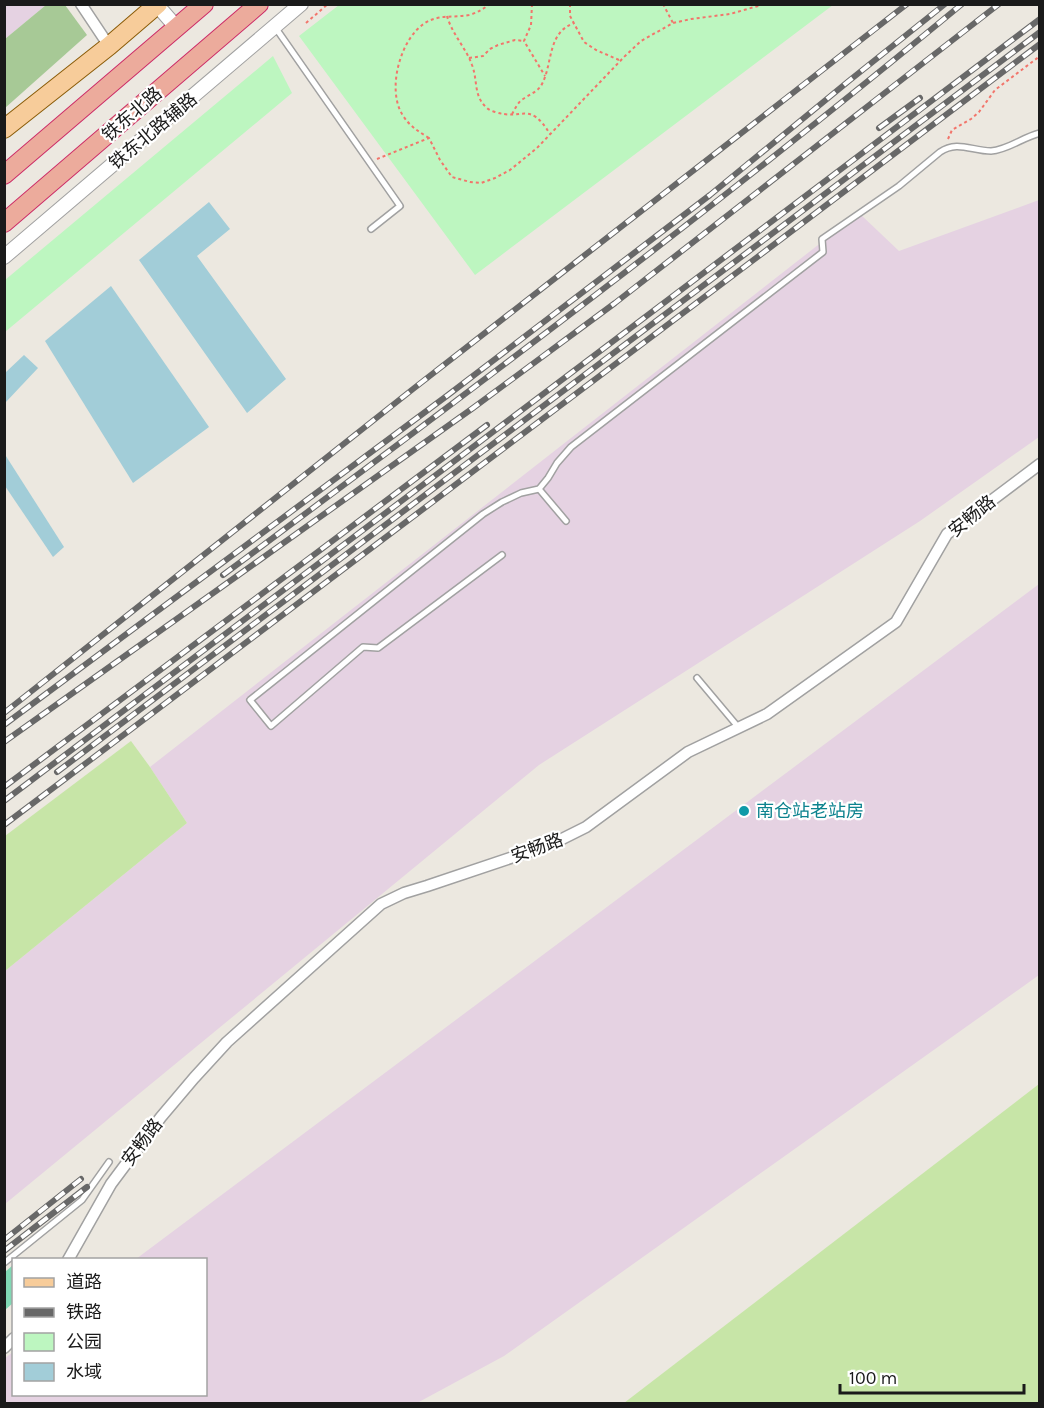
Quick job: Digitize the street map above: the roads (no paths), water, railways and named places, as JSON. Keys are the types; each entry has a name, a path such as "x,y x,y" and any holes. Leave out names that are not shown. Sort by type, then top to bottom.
{"highway":[{"name":"铁东北路","path":"7,172 204,4"},
{"name":"铁东北路","path":"4,223 260,4"}],"main road":[{"path":"4,129 157,5"}],"street":[{"path":"81,4 109,46"},
{"name":"铁东北路辅路","path":"4,257 301,4"},
{"path":"157,5 177,28"},
{"name":"安畅路","path":"69,1258 111,1184 161,1117 194,1078 227,1042 381,904 404,892 428,886 571,836 688,752 767,714 896,622 947,534 1040,464"}],"lane":[{"path":"274,27 400,206 371,229"},
{"path":"502,555 378,648 363,647 271,726 250,700 483,514 521,493 539,489 571,447 823,252 822,239 899,186 927,161 950,146 983,151 997,150 1030,135 1040,133"},
{"path":"539,489 566,520"},
{"path":"697,678 739,728"},
{"path":"4,1263 82,1200 109,1162"}],"water":[{"path":"209,202 230,229 197,256 286,379 247,413 139,260"},
{"path":"111,286 209,427 133,483 45,341"},
{"path":"24,355 38,368 5,403 5,373"},
{"path":"4,453 64,547 53,557 5,486"}],"railway":[{"path":"4,713 413,389 907,4"},
{"path":"4,725 448,395 710,195 945,4"},
{"path":"223,575 689,223 962,4"},
{"path":"4,742 473,408 615,303 999,4"},
{"path":"4,801 1040,19"},
{"path":"57,772 1040,32"},
{"path":"4,825 1040,44"},
{"path":"879,128 920,98"},
{"path":"4,787 487,425"},
{"path":"4,1240 81,1179"},
{"path":"4,1251 87,1187"}],"place":[{"name":"南仓站老站房","path":"744,811"}]}
